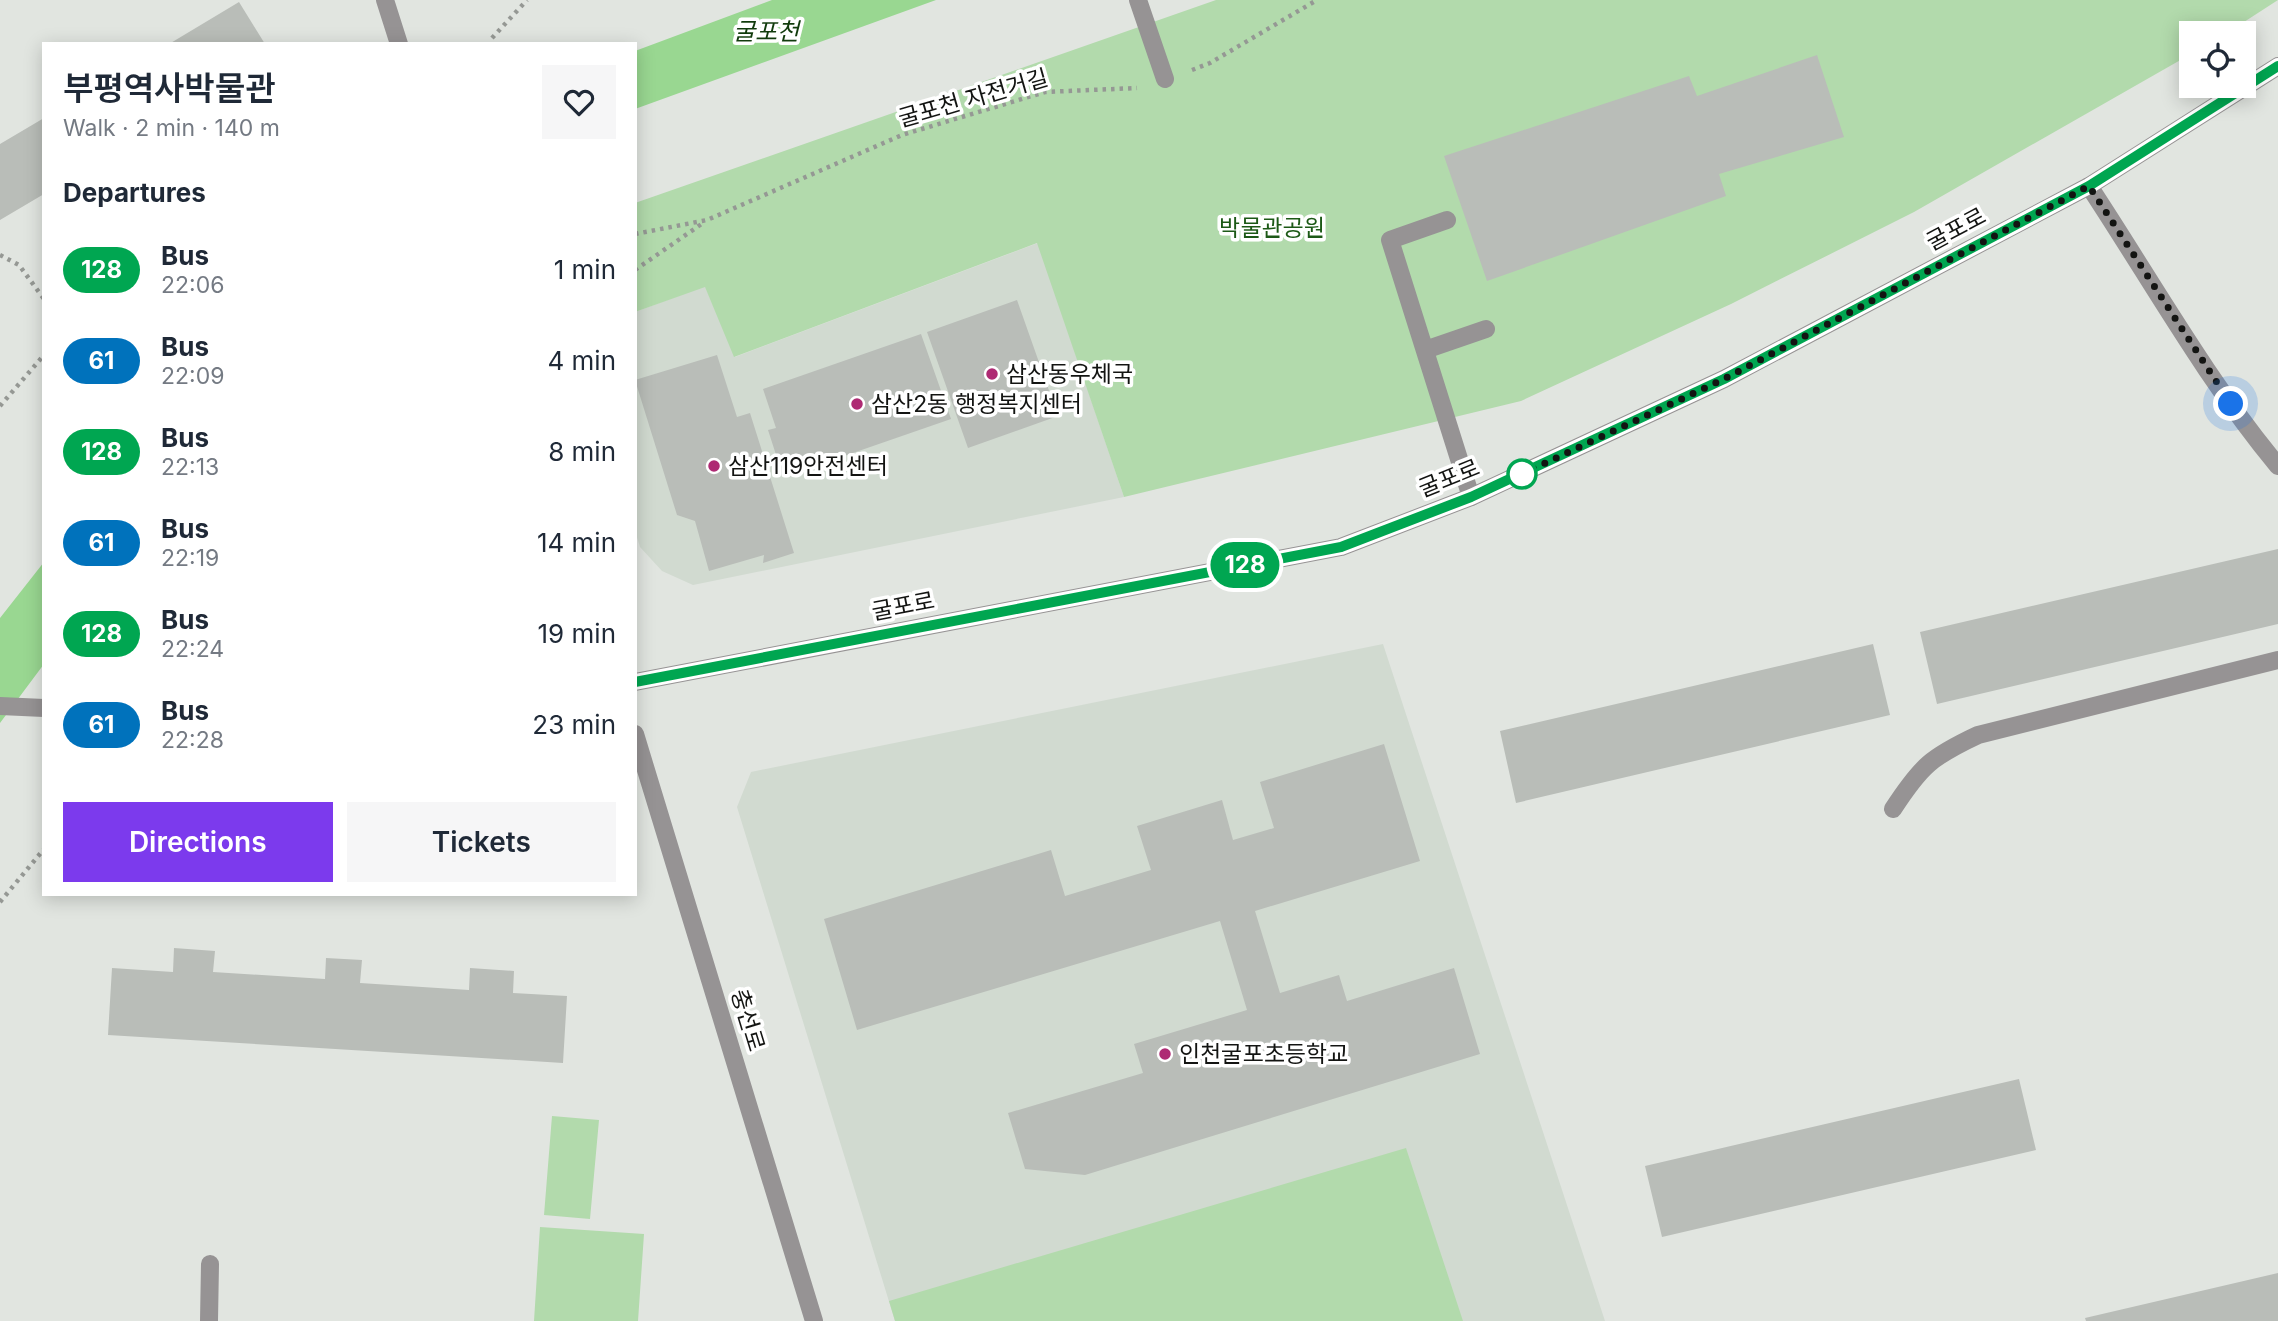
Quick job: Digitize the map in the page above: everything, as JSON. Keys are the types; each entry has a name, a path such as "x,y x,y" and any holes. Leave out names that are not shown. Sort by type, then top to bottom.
{"street":[{"path":"385,0 398,42"},
{"path":"1138,0 1165,79"},
{"name":"굴포로","path":"637,682 1341,547 1471,497 1724,379 2089,186 2278,66"},
{"path":"2089,186 2159,291 2204,367 2278,466"},
{"path":"1447,220 1390,240 1471,497"},
{"path":"1425,350 1486,330"},
{"path":"1893,810 1919,770 1942,752 1979,735 2278,660"},
{"path":"0,706 42,708"},
{"name":"충선로","path":"637,741 814,1321"},
{"path":"208,1321 210,1264"}],"path":[{"path":"492,38 527,0"},
{"name":"굴포천 자전거길","path":"637,234 707,220 902,135 1045,92 1142,88 1210,63 1317,0"},
{"path":"637,270 707,220"},
{"path":"0,255 19,265 42,296"},
{"path":"0,406 42,357"},
{"path":"0,902 42,851"}],"shaded area":[{"path":"1038,243 1124,497 693,585 662,571 640,547 637,537 637,311 705,286 735,357"},
{"name":"인천굴포초등학교","path":"1383,644 1605,1321 895,1321 737,807 751,772"}],"green space":[{"name":"박물관공원","path":"1216,0 2278,0 2246,21 2179,21 2179,61 1914,212 1731,304 1521,401 1124,497 1037,243 734,357 705,287 637,311 637,202"},
{"path":"552,1116 599,1120 590,1219 544,1215"},
{"path":"1406,1148 1463,1321 895,1321 889,1301"},
{"path":"540,1227 644,1234 638,1321 534,1321"}],"water":[{"name":"굴포천","path":"772,0 936,0 637,108 637,50"},
{"path":"42,565 42,667 0,723 0,618"}],"building":[{"path":"239,2 264,42 172,42"},
{"path":"1817,55 1844,137 1719,174 1726,196 1487,281 1444,156 1689,76 1697,96"},
{"path":"42,119 42,195 0,220 0,144"},
{"name":"삼산동우체국","path":"1017,300 1058,416 968,448 927,332"},
{"name":"삼산2동 행정복지센터","path":"921,334 951,419 798,472 794,459 779,464 768,430 776,428 763,389"},
{"name":"삼산119안전센터","path":"717,355 737,417 750,413 794,553 763,563 764,555 709,571 695,521 677,515 637,379"},
{"path":"2278,549 2278,624 1937,704 1920,632"},
{"path":"1873,644 1890,715 1516,803 1500,731"},
{"path":"1384,744 1420,861 1255,911 1280,993 1339,975 1347,1001 1454,968 1480,1054 1085,1175 1025,1169 1008,1113 1143,1073 1134,1044 1247,1010 1220,921 857,1030 824,919 1051,850 1065,896 1151,870 1137,826 1222,800 1233,840 1274,828 1260,782"},
{"path":"174,948 215,951 213,972 325,979 326,958 362,960 360,983 469,990 470,968 514,971 513,993 567,996 563,1063 108,1035 112,968 173,972"},
{"path":"2019,1079 2036,1150 1662,1237 1645,1166"},
{"path":"2278,1273 2278,1321 2086,1321 2085,1318"}],"bus line":[{"name":"128","path":"637,682 1341,547 1471,497 1724,379 2089,186 2278,66"}],"place":[{"name":"삼산동우체국","path":"992,374"},
{"name":"삼산2동 행정복지센터","path":"857,404"},
{"name":"삼산119안전센터","path":"714,466"},
{"name":"인천굴포초등학교","path":"1165,1054"}],"route":[{"path":"1522,474 1724,379 2089,186 2159,291 2204,367 2231,404"}]}
